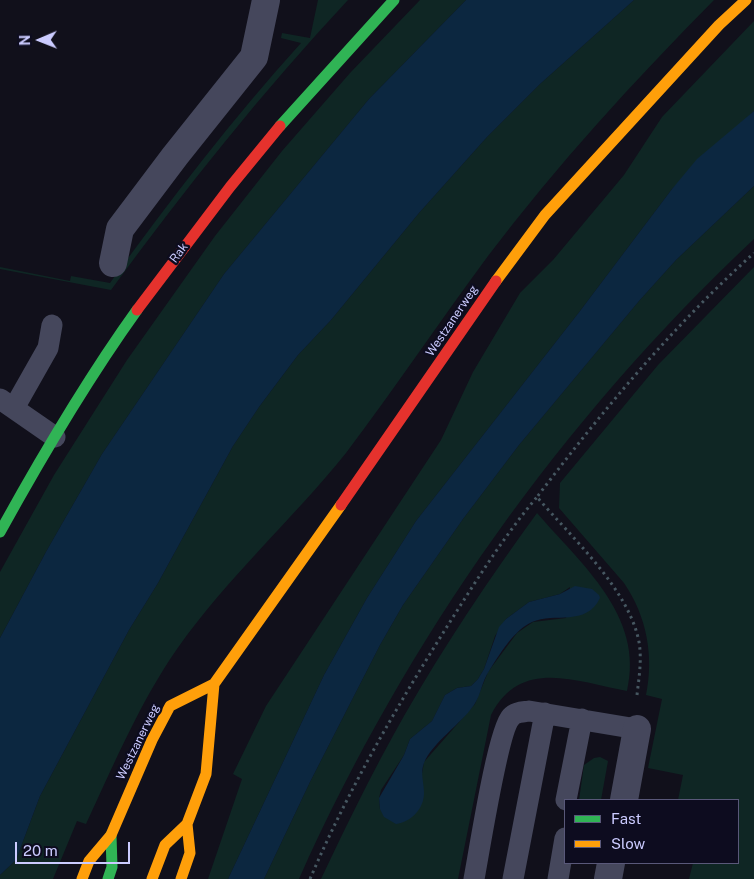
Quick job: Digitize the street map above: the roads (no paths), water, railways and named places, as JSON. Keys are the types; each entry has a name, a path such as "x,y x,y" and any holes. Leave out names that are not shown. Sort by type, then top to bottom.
{"main road":[{"name":"Rak","path":"0,532 55,437 136,313 195,231 249,162 309,92 394,0"},
{"name":"Westzanerweg","path":"82,879 89,861 110,835 152,740 170,706 214,684 425,386 484,298 546,215 719,25 746,0"},
{"path":"152,879 165,845 187,824 206,774 214,684"},
{"path":"181,879 190,853 187,824"},
{"name":"Westzanerweg","path":"108,879 112,866 110,835"}],"street":[{"path":"113,263 120,229 254,57 266,0"},
{"path":"624,799 637,729"},
{"path":"608,879 611,864"}],"lane":[{"path":"52,325 48,348 7,404 55,437"},
{"path":"474,879 500,741 510,717 518,712 529,711 637,729"},
{"path":"513,879 545,713"},
{"path":"566,799 582,719"},
{"path":"558,879 564,844"}],"water":[{"path":"466,0 634,0 540,84 487,137 419,213 331,320 298,355 259,407 233,446 158,583 129,630 40,796 16,860 0,875 0,638 47,550 102,454 224,274 369,99"},
{"path":"754,111 754,186 676,260 639,301 519,445 463,519 403,605 380,645 310,782 264,879 228,879 324,675 367,598 416,521 580,311 672,189 697,159"},
{"path":"575,586 592,589 599,595 600,598 594,607 587,613 578,616 541,619 532,622 519,631 507,644 489,671 474,705 433,748 424,763 422,774 424,793 422,804 416,814 407,821 396,824 384,817 380,809 379,798 404,755 410,739 432,721 445,695 457,688 471,686 478,679 484,669 499,627 506,619 529,602 560,594"}]}
